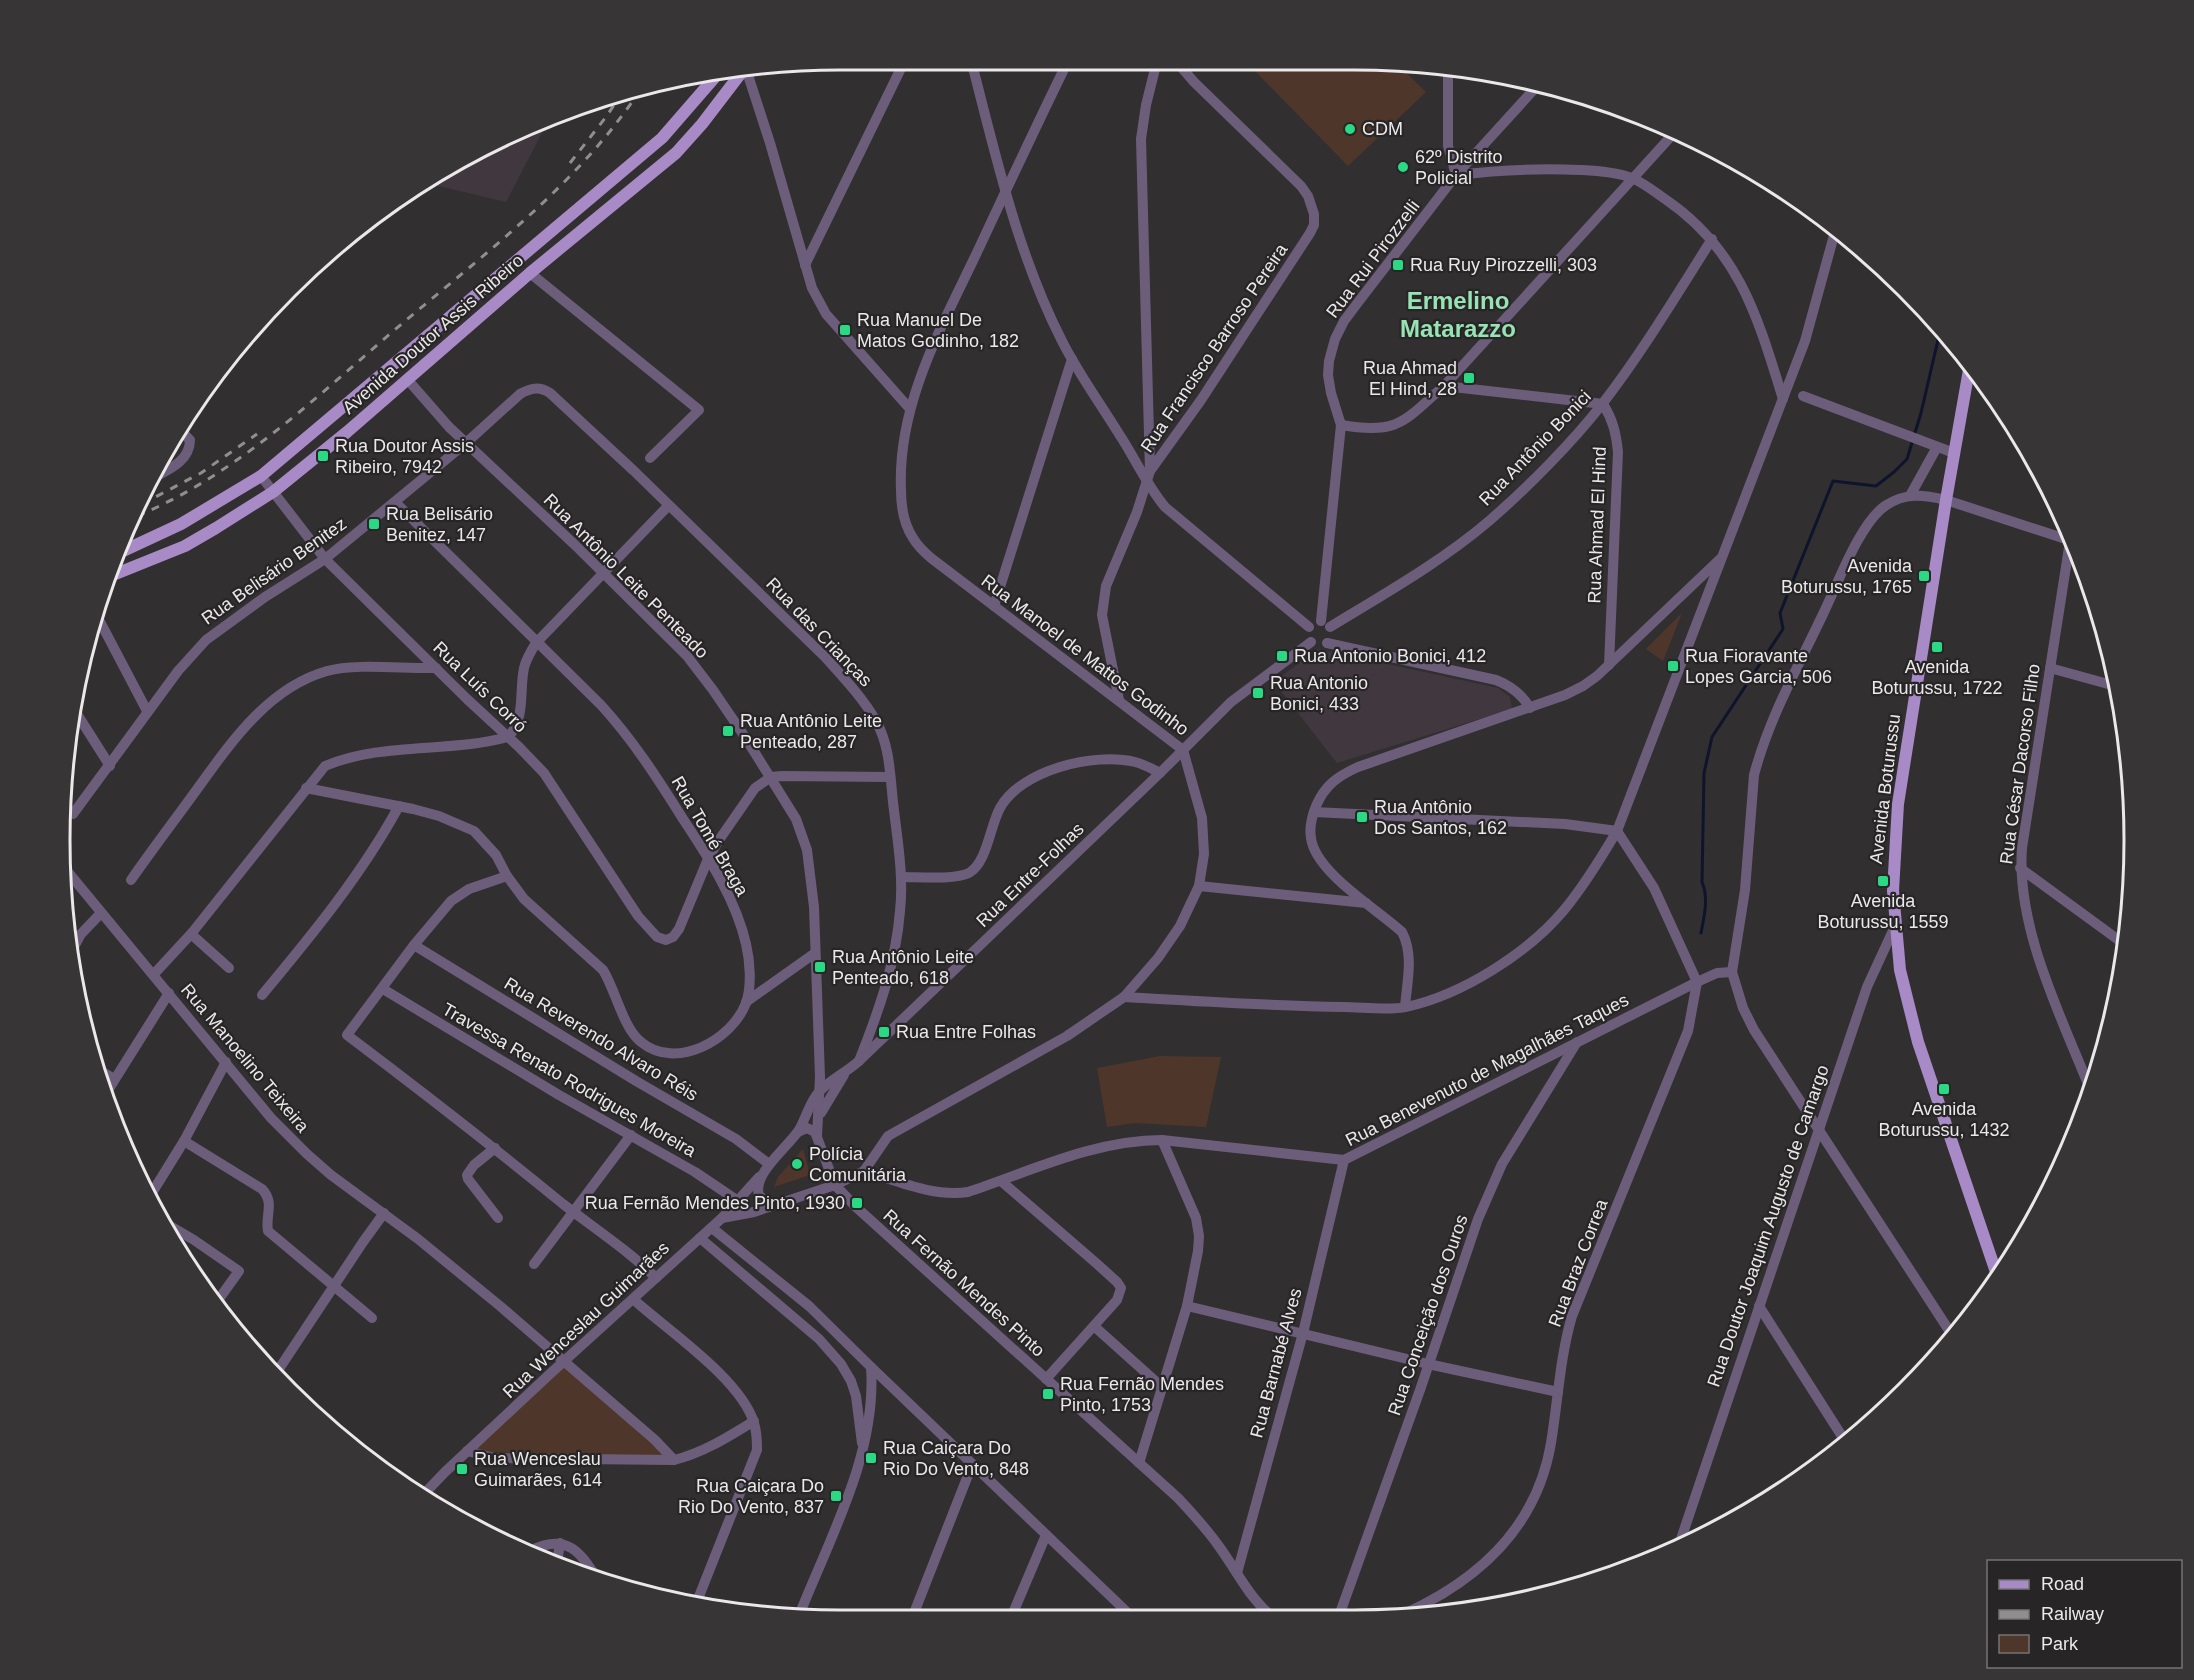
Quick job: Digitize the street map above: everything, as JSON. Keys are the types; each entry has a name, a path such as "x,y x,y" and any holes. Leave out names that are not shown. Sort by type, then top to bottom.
{"main road":[{"name":"Avenida Doutor Assis Ribeiro","path":"119,572 185,546 273,492 347,432 530,273 676,153 702,124 738,77"},
{"name":"Avenida Doutor Assis Ribeiro","path":"129,549 206,510 261,476 662,138 710,82"},
{"name":"Avenida Boturussu","path":"1968,377 1898,804 1893,891 1902,981 1918,1042 1994,1267"},
{"path":"129,549 144,556 144,563"}],"street":[{"path":"805,265 900,70"},
{"path":"974,70 1016,231 1042,298 1072,359 1131,452 1147,483 1176,517 1309,627 1308,638 1311,642 1322,645 1327,643 1496,680 1519,693 1530,708"},
{"name":"Rua Manoel de Mattos Godinho","path":"722,1218 776,1205 835,1185 864,1170 888,1136 1067,1036 1124,998 1164,950 1180,926 1199,886 1204,854 1202,818 1183,750 931,558 912,537 902,510 900,475 910,409 928,360 1064,70"},
{"path":"1150,471 1142,139 1146,105 1155,70"},
{"name":"Rua Francisco Barroso Pereira","path":"1119,700 1105,635 1102,602 1150,471 1279,284 1315,221 1313,207 1301,186 1184,70"},
{"path":"748,76 812,288 826,314 910,409"},
{"path":"1448,76 1448,146 1456,175 1522,169 1595,171 1634,179 1699,224 1712,239 1748,295 1783,399"},
{"name":"Rua Rui Pirozzelli","path":"1341,425 1328,375 1335,339 1344,321 1456,175 1532,92"},
{"path":"1327,643 1331,633 1325,624 1341,425 1359,428 1391,427 1406,420 1444,386 1670,139"},
{"name":"Rua Antônio Bonici","path":"1309,627 1312,623 1325,624 1439,558 1489,521 1550,463 1603,404 1712,239"},
{"path":"1124,998 1323,1007 1405,1007 1460,987 1506,961 1539,935 1563,911 1617,831 1783,399 1811,319 1833,239"},
{"path":"530,273 699,410 650,458"},
{"path":"994,606 1072,359"},
{"name":"Rua Antônio Leite Penteado","path":"407,379 466,443 687,656 713,690 796,819 807,850 814,907 820,1089 817,1136"},
{"path":"1444,386 1603,404"},
{"name":"Rua das Crianças","path":"530,389 540,388 550,393 751,585 848,683 870,711 882,733 887,751 901,877 900,910 892,964 859,1061"},
{"name":"Rua Belisário Benitez","path":"73,814 110,766 147,711 206,640 265,597 325,559 466,443 520,394 530,389"},
{"path":"1803,396 1954,453"},
{"name":"Rua Ahmad El Hind","path":"1603,404 1616,430 1618,452 1609,665"},
{"path":"166,470 178,463 189,450 189,439 186,436"},
{"path":"1911,494 1934,445"},
{"name":"Rua Luís Corró","path":"261,476 325,559 508,737 552,783 638,916 657,937 666,940 673,937 679,928 708,860"},
{"path":"1948,1328 1754,1030 1743,1008 1732,972 1745,890 1754,775 1758,757 1773,719 1862,533 1872,517 1884,506 1911,494 1946,500 2061,538"},
{"name":"Rua Tomé Braga","path":"306,788 439,816 474,831 496,855 507,876 524,898 603,970 632,1031 638,1040 652,1049 671,1052 698,1049 726,1032 746,1002 750,970 747,945 730,899 658,779 619,725 395,502"},
{"path":"154,974 191,934 325,766 344,759 374,754 463,746 508,737 519,717 524,667 536,643 668,506"},
{"path":"1405,1007 1409,954 1402,932 1334,875 1314,850 1311,838 1314,812 1328,785 1348,771 1530,708 1583,687 1724,555"},
{"name":"Rua César Dacorso Filho","path":"2070,559 2050,668 2020,868 2025,906 2038,956 2086,1078"},
{"path":"102,625 147,711"},
{"path":"1183,750 1231,702 1311,642"},
{"path":"131,880 225,752 260,711 288,688 328,670 355,667 436,668"},
{"path":"2050,668 2107,684"},
{"path":"80,719 110,766"},
{"name":"Rua Entre-Folhas","path":"820,1089 846,1073 859,1061 1183,750"},
{"path":"901,877 968,874 981,861 995,817 1008,796 1047,772 1081,762 1119,760 1136,762 1160,773"},
{"path":"325,766 324,782 327,791"},
{"path":"708,860 712,850 755,788 771,777 890,777"},
{"path":"262,995 333,906 399,806"},
{"path":"1314,812 1565,824 1617,831 1654,888 1697,982"},
{"path":"2020,868 2117,939"},
{"name":"Rua Manoelino Teixeira","path":"71,876 271,1118 307,1155 500,1306 655,1440 674,1460"},
{"path":"507,876 483,883 460,894 440,912 347,1035 495,1148 656,1278"},
{"path":"1199,886 1368,904"},
{"path":"77,941 101,913"},
{"name":"Rua Doutor Joaquim Augusto de Camargo","path":"1682,1535 1866,987 1896,924"},
{"path":"191,934 229,968"},
{"name":"Rua Reverendo Alvaro Réis","path":"414,945 636,1082 736,1139 769,1164"},
{"path":"746,1002 815,953"},
{"name":"Rua Benevenuto de Magalhães Taques","path":"864,1170 942,1194 968,1192 1118,1143 1162,1140 1344,1160 1697,982 1717,973 1732,972"},
{"name":"Rua Braz Correa","path":"1419,1607 1453,1589 1475,1572 1508,1539 1524,1518 1546,1466 1572,1316 1682,1048 1688,1031 1697,982"},
{"name":"Travessa Renato Rodrigues Moreira","path":"383,989 559,1095 695,1172 738,1201"},
{"path":"110,1085 169,993"},
{"name":"Rua Conceição dos Ouros","path":"1341,1610 1478,1219 1491,1188 1517,1139 1578,1042"},
{"path":"155,1189 184,1141 226,1062"},
{"name":"Rua Entre-Folhas","path":"819,1116 846,1073"},
{"path":"108,1075 114,1079"},
{"name":"Rua Wenceslau Guimarães","path":"428,1490 467,1451 722,1218 798,1132 820,1089"},
{"path":"798,1132 807,1128 812,1129 817,1136 835,1185"},
{"path":"534,1264 631,1135"},
{"path":"1138,1462 1187,1306 1198,1251 1199,1236 1196,1218 1162,1140"},
{"path":"184,1141 262,1189 270,1205 268,1232 372,1318"},
{"path":"495,1148 474,1165 467,1175 498,1218"},
{"name":"Rua Barnabé Alves","path":"1237,1574 1303,1333 1344,1160"},
{"path":"769,1164 757,1191 762,1199 776,1205"},
{"path":"1001,1181 1117,1282 1120,1288 1120,1296 1095,1327 1046,1379"},
{"name":"Rua Fernão Mendes Pinto","path":"835,1185 1178,1498 1204,1526 1255,1601 1265,1610"},
{"path":"280,1367 384,1213"},
{"path":"711,1228 809,1306 1125,1610"},
{"path":"177,1230 239,1271 221,1296"},
{"path":"700,1238 819,1339 841,1364 851,1381 856,1396 863,1446"},
{"path":"633,1299 717,1371 735,1390 754,1421 757,1450 699,1596"},
{"path":"1187,1306 1428,1364 1558,1392"},
{"path":"1759,1306 1841,1435"},
{"path":"1095,1327 1163,1388"},
{"path":"802,1608 855,1476 869,1423 872,1391 871,1366"},
{"path":"856,1396 889,1385"},
{"path":"467,1451 495,1458 674,1460 691,1456 754,1421"},
{"path":"915,1610 972,1465"},
{"path":"1014,1610 1046,1535"},
{"path":"538,1547 549,1543 560,1543 575,1549 586,1559 591,1568"},
{"path":"558,1556 560,1543"}],"shaded area":[{"path":"543,130 506,202 436,185 500,150"},
{"path":"1318,649 1498,688 1510,697 1512,709 1337,763 1274,682"}],"green space":[{"name":"CDM","path":"1254,70 1405,72 1426,92 1348,166"},
{"path":"1682,613 1663,661 1646,649"},
{"path":"1160,1056 1221,1057 1206,1127 1134,1123 1107,1127 1097,1068"},
{"path":"803,1149 810,1175 774,1187 778,1177"},
{"path":"564,1362 674,1460 467,1451"}],"waterway":[{"path":"1701,933 1706,901 1702,882 1704,773 1712,737 1783,629 1780,613 1833,481 1876,486 1907,459 1921,413 1938,339"}],"railway":[{"path":"144,513 206,480 271,435 301,410 477,261 561,186 611,130 633,99"},
{"path":"570,163 614,105"},
{"path":"150,500 201,473 257,434"}],"place":[{"name":"CDM","path":"1350,129"},
{"name":"62º Distrito Policial","path":"1403,167"},
{"name":"Rua Ruy Pirozzelli, 303","path":"1398,265"},
{"name":"Rua Manuel De Matos Godinho, 182","path":"845,330"},
{"name":"Rua Ahmad El Hind, 28","path":"1469,378"},
{"name":"Rua Doutor Assis Ribeiro, 7942","path":"323,456"},
{"name":"Rua Belisário Benitez, 147","path":"374,524"},
{"name":"Avenida Boturussu, 1765","path":"1924,576"},
{"name":"Avenida Boturussu, 1722","path":"1937,647"},
{"name":"Rua Antonio Bonici, 412","path":"1282,656"},
{"name":"Rua Fioravante Lopes Garcia, 506","path":"1673,666"},
{"name":"Rua Antonio Bonici, 433","path":"1258,693"},
{"name":"Rua Antônio Leite Penteado, 287","path":"728,731"},
{"name":"Rua Antônio Dos Santos, 162","path":"1362,817"},
{"name":"Avenida Boturussu, 1559","path":"1883,881"},
{"name":"Rua Antônio Leite Penteado, 618","path":"820,967"},
{"name":"Rua Entre Folhas","path":"884,1032"},
{"name":"Avenida Boturussu, 1432","path":"1944,1089"},
{"name":"Polícia Comunitária","path":"797,1164"},
{"name":"Rua Fernão Mendes Pinto, 1930","path":"857,1203"},
{"name":"Rua Fernão Mendes Pinto, 1753","path":"1048,1394"},
{"name":"Rua Caiçara Do Rio Do Vento, 848","path":"871,1458"},
{"name":"Rua Wenceslau Guimarães, 614","path":"462,1469"},
{"name":"Rua Caiçara Do Rio Do Vento, 837","path":"836,1496"}],"district":[{"name":"Ermelino Matarazzo","path":"1458,314"}]}
